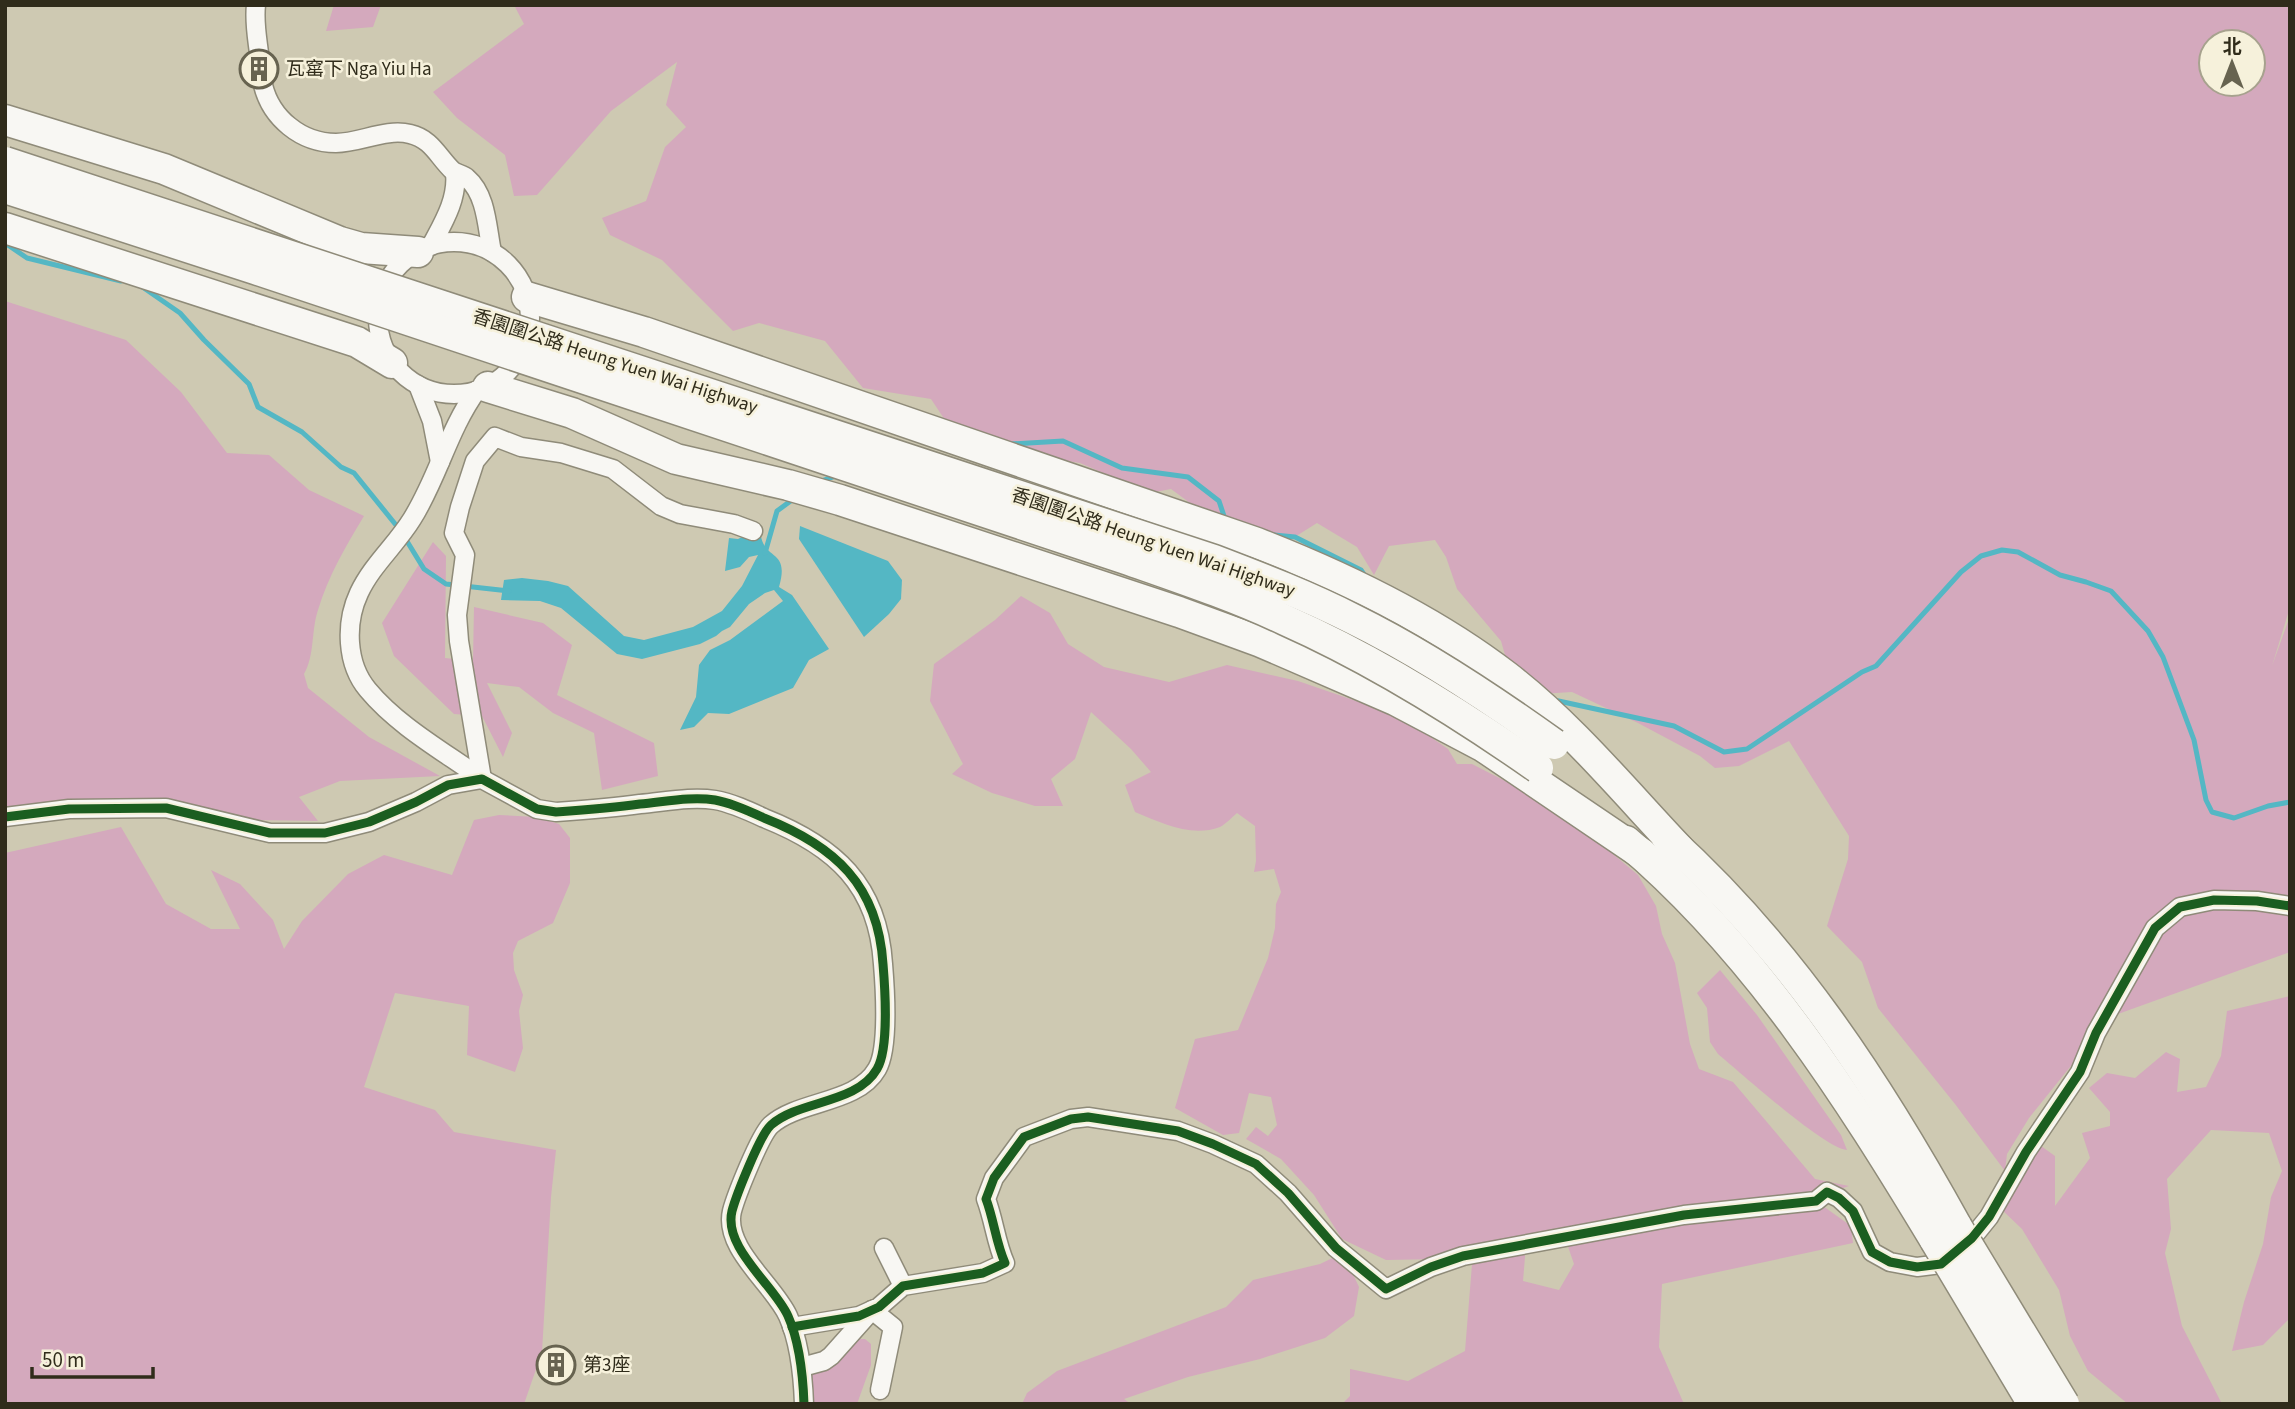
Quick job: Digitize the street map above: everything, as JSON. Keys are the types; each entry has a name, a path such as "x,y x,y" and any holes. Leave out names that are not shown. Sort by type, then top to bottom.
{"highway":[{"path":"5,120 164,169 309,231 361,248 424,249"},
{"name":"香園圍公路 Heung Yuen Wai Highway","path":"5,162 1214,560 1318,602 1395,641 1462,681 1547,755 1729,944 1787,1013 1946,1233 2064,1404"},
{"name":"香園圍公路 Heung Yuen Wai Highway","path":"5,188 308,286 1222,593 1284,619 1378,666 1487,732 1547,755 1627,802 1680,850 1746,918 1825,1014 1868,1075 1903,1130 1946,1233 2033,1404"},
{"path":"5,228 357,342 392,363"},
{"path":"527,297 643,332 1257,543 1309,564 1402,610 1479,656 1525,691 1547,755"},
{"path":"482,388 572,413 676,459 840,500 1179,611 1383,695 1447,726 1547,755"}],"street":[{"path":"256,5 263,85 277,114 297,134 320,142 338,143 407,133 432,145 455,173 467,177 481,200 492,252"},
{"path":"424,249 448,213 455,173"},
{"path":"482,388 450,394 433,392 418,386 405,376 392,363 384,349 377,317 384,286 404,261 424,249 452,242 492,252 508,264 520,279 527,297 530,327 527,342 512,368 482,388 457,421 424,496 406,528 378,562 357,596 351,618 351,653 367,689 401,721 482,779 537,809 556,812 678,800 714,800 782,825 819,844 840,861 870,905 882,948 884,1041 877,1069 864,1083 846,1094 786,1115 773,1123 765,1131 732,1210 730,1226 742,1251 787,1313 802,1367 804,1404"},
{"path":"418,386 432,421 439,462"},
{"path":"482,779 457,615 465,555 454,533 475,461 495,437 521,447 561,453 613,469 661,506 680,514 734,524 752,531"},
{"path":"5,817 69,809 166,808 270,833 325,833 369,822 448,785 482,779"},
{"path":"792,1328 859,1317 898,1293 903,1286 983,1273 1004,1263 986,1199 994,1178 1024,1137 1071,1119 1088,1117 1178,1131 1256,1164 1288,1193 1336,1248 1387,1289 1431,1267 1463,1256 1684,1215 1816,1201 1827,1192 1839,1198 1853,1211 1872,1252 1889,1262 1917,1268 1941,1264 1972,1238 1989,1217 2026,1152 2080,1072 2096,1033 2155,928 2180,908 2214,900 2257,901 2290,906"},
{"path":"884,1248 903,1286"},
{"path":"802,1367 824,1361 831,1356 872,1310"},
{"path":"872,1310 893,1328 880,1390"}],"shaded area":[{"path":"334,5 381,5 373,27 326,31"},
{"path":"514,5 2290,5 2290,607 2272,666 2290,616 2290,952 2118,1014 2029,1118 2007,1154 2005,1171 1878,1008 1862,962 1827,926 1848,859 1849,836 1789,741 1739,766 1715,768 1700,756 1638,723 1572,692 1509,696 1514,686 1501,641 1457,589 1446,557 1435,540 1389,546 1374,575 1357,547 1317,523 1282,545 1201,511 1171,489 1150,493 1080,463 1036,456 945,420 931,399 863,388 825,341 759,323 733,331 662,260 610,235 602,218 646,201 665,147 686,127 666,105 677,62 611,111 537,195 514,196 505,155 457,118 433,92 524,24"},
{"path":"5,301 126,340 181,392 227,453 269,455 309,490 364,516 332,573 322,597 314,626 310,659 304,674 308,688 369,737 440,776 340,781 299,797 318,821 250,820 165,799 63,801 5,810"},
{"path":"433,542 446,556 445,658 473,661 474,607 543,623 572,645 557,695 654,743 658,776 602,790 594,733 553,713 519,687 487,683 512,733 503,757 482,716 454,714 394,656 382,623"},
{"path":"1021,596 1050,613 1068,644 1104,667 1169,682 1227,665 1298,681 1388,712 1448,749 1457,764 1472,764 1513,785 1589,834 1638,875 1656,906 1662,934 1675,963 1690,1044 1699,1069 1733,1082 1815,1179 1849,1186 1819,1196 1780,1195 1587,1227 1816,1201 1851,1226 1853,1243 1662,1284 1659,1347 1684,1404 1342,1404 1350,1396 1350,1369 1408,1381 1465,1351 1473,1252 1441,1259 1386,1260 1342,1239 1314,1195 1281,1159 1246,1139 1256,1127 1268,1136 1277,1125 1271,1097 1249,1093 1239,1133 1223,1135 1175,1108 1195,1039 1238,1030 1268,958 1275,928 1276,904 1281,892 1274,869 1254,872 1255,826 1237,813 1220,827 1198,831 1177,828 1135,812 1125,785 1151,772 1131,749 1091,712 1075,759 1051,779 1063,806 1035,806 992,793 952,774 963,764 930,701 934,664 995,620","holes":["1564,1235 1574,1264 1559,1290 1523,1281 1526,1245"]},
{"path":"499,815 537,817 559,824 570,838 570,883 553,923 518,941 513,953 514,970 523,995 519,1011 523,1048 515,1072 467,1055 469,1006 395,993 364,1087 435,1110 454,1132 556,1150 542,1352 524,1404 5,1404 5,853 121,827 166,904 211,929 240,929 211,870 240,884 273,920 284,949 302,921 348,874 384,855 452,875 474,820"},
{"path":"1720,970 1757,1015 1841,1135 1847,1150 1820,1137 1802,1124 1718,1054 1710,1042 1707,1008 1697,993"},
{"path":"2290,996 2290,1318 2263,1345 2232,1351 2244,1302 2263,1244 2271,1197 2282,1171 2269,1133 2211,1130 2167,1179 2171,1229 2165,1253 2182,1326 2222,1404 2128,1404 2088,1371 2070,1336 2059,1290 2022,1229 1999,1207 2022,1159 2041,1146 2055,1156 2055,1206 2090,1158 2082,1133 2110,1126 2110,1112 2089,1088 2107,1073 2135,1078 2166,1052 2180,1059 2177,1092 2206,1087 2221,1056 2227,1011"},
{"path":"1343,1253 1359,1287 1354,1316 1325,1338 1260,1359 1188,1377 1124,1399 1131,1404 1022,1404 1027,1393 1057,1371 1226,1307 1253,1280 1320,1264"},
{"path":"859,1339 865,1339 871,1344 871,1365 857,1404 811,1404 812,1372"}],"water":[{"path":"800,526 888,561 902,580 901,599 864,637 799,539"},
{"path":"752,532 761,536 763,544 779,561 782,575 779,587 792,595 829,649 809,660 793,688 729,714 708,713 694,727 680,730 696,697 699,665 710,650 730,640 783,601 774,590 749,604 730,627 716,636 700,644 642,659 617,654 561,608 540,601 501,600 504,580 522,578 548,581 568,586 624,636 644,640 693,627 722,611 742,586 758,555 749,557 740,567 725,571 729,538 738,539"}],"waterway":[{"path":"5,243 27,258 121,281"},
{"path":"141,286 180,313 249,384 258,407 302,432 341,467 354,473 400,530"},
{"path":"1010,444 1063,441 1122,468 1188,477 1219,501 1226,522"},
{"path":"818,482 839,475"},
{"path":"765,553 777,511 796,497"},
{"path":"1274,535 1295,537 1361,570 1365,576"},
{"path":"405,538 424,569 446,584 509,591"},
{"path":"1554,700 1674,726 1724,752 1747,749 1862,672 1876,666 1961,572 1981,556 2002,550 2018,552 2060,575 2111,591 2148,631 2163,657 2194,740 2206,800 2212,812 2234,818 2268,806 2290,802"}],"cycle path":[{"path":"5,817 69,809 166,808 270,833 325,833 369,822 448,785 482,779 537,809 556,812 687,799 721,801 789,829 832,856 862,890 879,936 885,1002 885,1033 881,1060 868,1080 856,1089 797,1111 771,1125 743,1180 732,1211 731,1225 742,1252 788,1316 800,1359 804,1404"},
{"path":"792,1327 859,1316 879,1307 903,1286 983,1273 1005,1263 986,1199 994,1178 1024,1137 1071,1119 1088,1117 1178,1131 1256,1164 1288,1193 1336,1248 1386,1289 1431,1267 1463,1256 1684,1215 1816,1201 1827,1192 1839,1198 1853,1211 1872,1252 1890,1262 1917,1267 1941,1264 1972,1238 1989,1217 2026,1152 2080,1072 2096,1033 2155,928 2180,907 2214,900 2257,901 2290,906"}],"place":[{"name":"瓦窰下 Nga Yiu Ha","path":"259,69"},
{"name":"第3座","path":"556,1365"}]}
